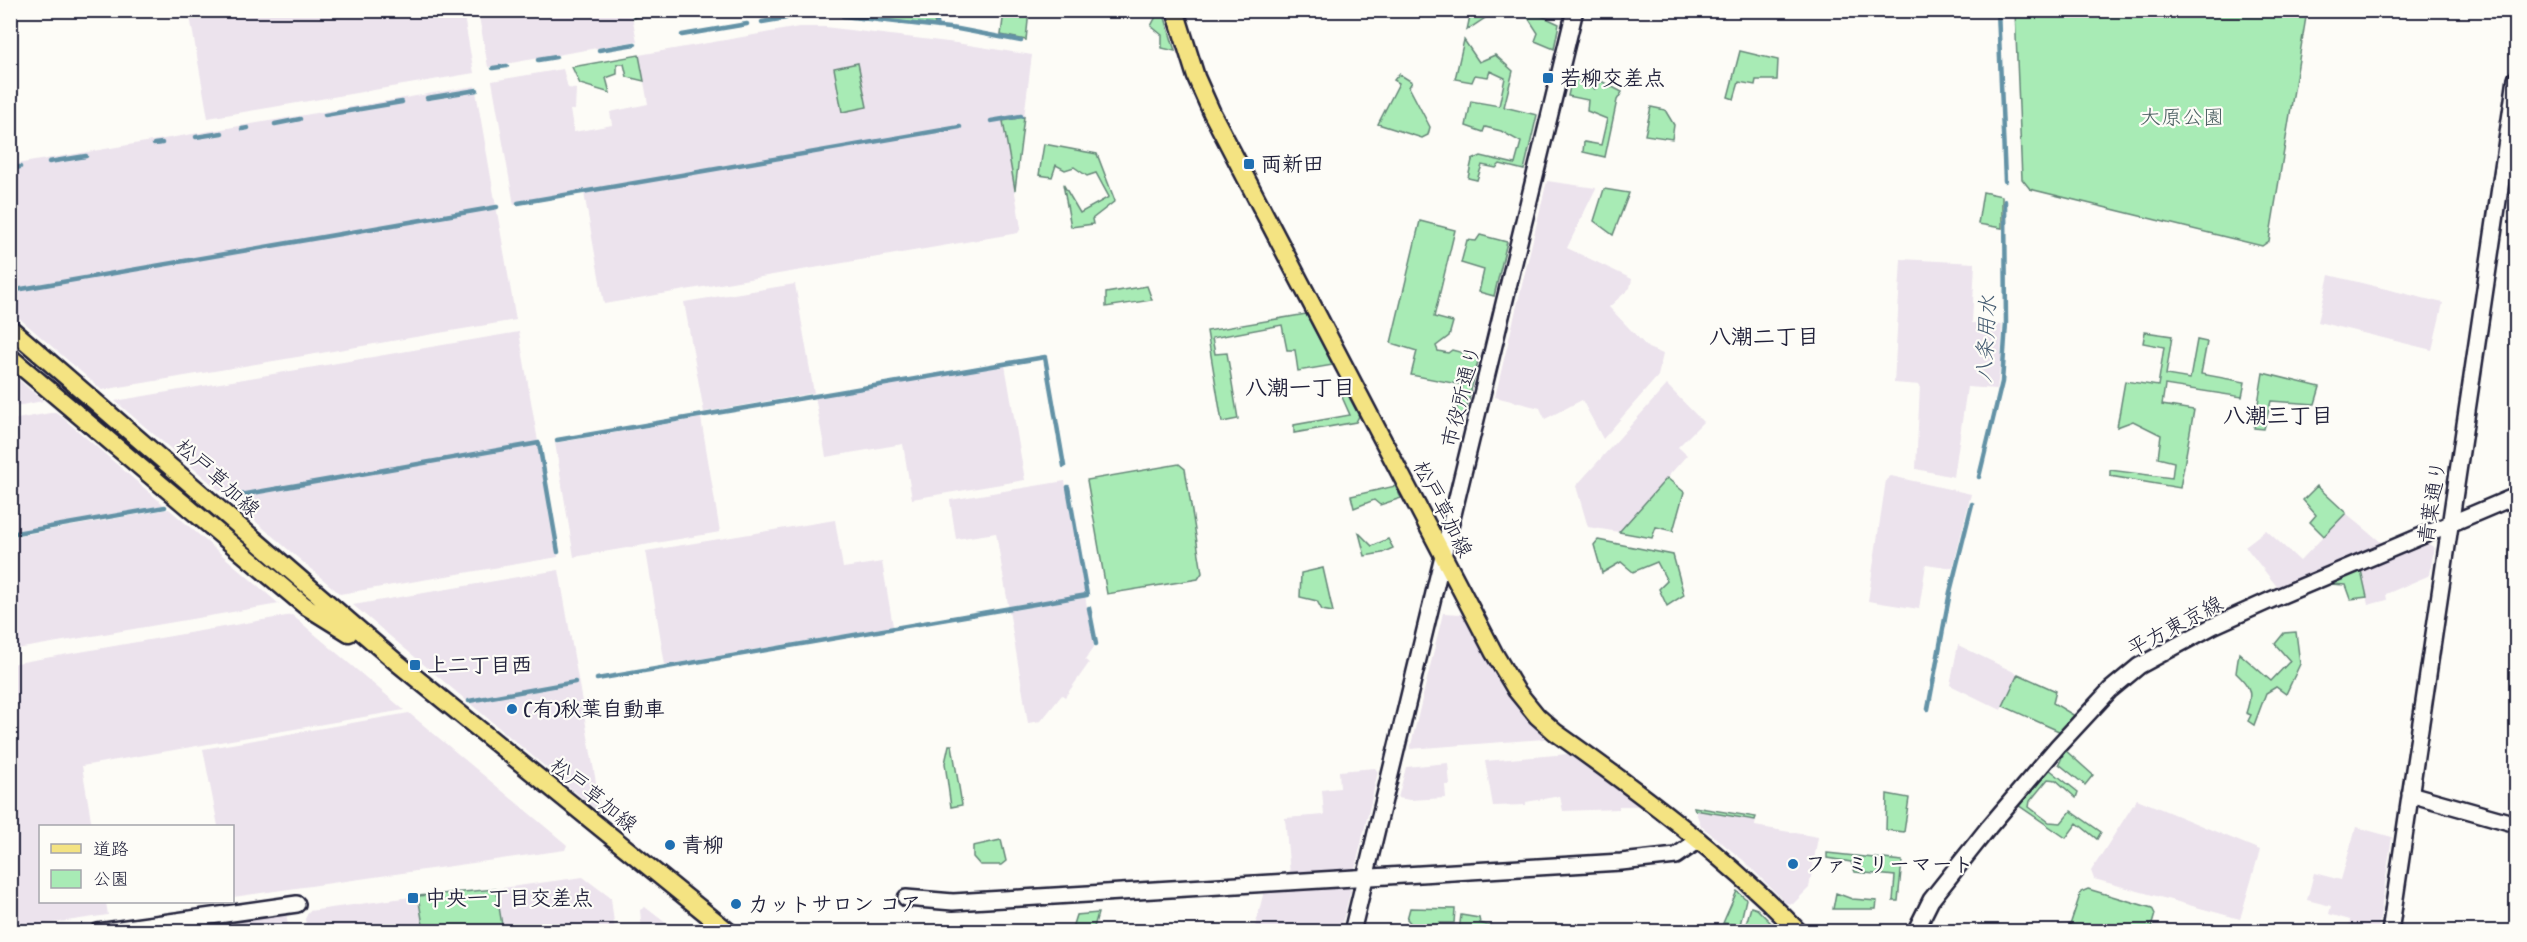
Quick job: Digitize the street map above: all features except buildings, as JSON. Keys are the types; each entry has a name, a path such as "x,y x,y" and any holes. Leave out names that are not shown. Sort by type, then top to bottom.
{"main road":[{"name":"松戸草加線","path":"1175,10 1196,77 1212,113 1443,558 1516,690 1537,716 1555,732 1699,840 1756,889 1799,932"},
{"name":"松戸草加線","path":"10,328 152,448 253,541 395,662 729,932"},
{"name":"松戸草加線","path":"10,357 304,606 395,662"},
{"name":"松戸草加線","path":"683,894 717,932"}],"street":[{"name":"市役所通り","path":"1352,932 1575,10"},
{"name":"青葉通り","path":"2390,932 2517,79"},
{"name":"平方東京線","path":"1915,932 1931,900 1989,827 2058,746 2110,690 2139,666 2233,617 2517,496"},
{"path":"2410,794 2517,824"},
{"path":"906,898 953,902 1650,859 1676,856 1699,840"},
{"path":"98,932 297,904"}],"shaded area":[{"path":"189,11 463,11 474,73 208,118"},
{"path":"478,11 631,11 637,41 488,67"},
{"path":"799,27 825,27 1032,55 1024,117 1003,122 1021,228 1018,233 604,304 584,193 514,205 492,81 563,69 568,88 576,89 575,110 570,110 574,132 612,125 610,112 648,104 639,55"},
{"path":"475,86 516,320 102,390 11,311 11,165"},
{"path":"1547,181 1596,188 1567,248 1632,279 1630,288 1609,307 1648,348 1663,354 1658,376 1603,439 1582,400 1545,419 1540,408 1495,397"},
{"path":"1901,259 1975,263 1972,323 2002,325 1997,389 1967,387 1954,477 1916,469 1920,385 1894,383"},
{"path":"2329,275 2443,303 2432,350 2318,322"},
{"path":"795,284 814,393 704,412 684,302"},
{"path":"519,332 558,557 340,594 115,401"},
{"path":"1005,365 1025,480 912,499 903,444 826,457 815,397"},
{"path":"11,373 43,401 11,407"},
{"path":"1667,385 1703,422 1678,447 1687,455 1619,532 1588,527 1576,486"},
{"path":"56,412 164,505 11,532 11,420"},
{"path":"701,418 720,532 574,557 555,443"},
{"path":"1891,476 1971,494 1953,568 1926,564 1919,609 1868,601 1886,480"},
{"path":"1065,481 1094,647 1085,660 1089,663 1065,697 1062,695 1041,721 1028,723 996,533 956,539 950,500"},
{"path":"169,509 279,604 11,650 11,537"},
{"path":"2346,513 2382,543 2278,588 2245,546 2266,530 2300,561"},
{"path":"835,520 843,568 882,562 893,626 665,665 646,551"},
{"path":"2426,543 2434,547 2430,575 2386,594 2387,600 2368,605 2361,570"},
{"path":"559,570 601,811 599,812 353,605"},
{"path":"1443,613 1462,614 1503,690 1520,712 1545,736 1544,739 1410,749"},
{"path":"292,615 404,710 82,766 92,825 39,825 39,903 106,903 108,915 11,929 11,664"},
{"path":"1958,645 2018,674 2001,710 1950,685"},
{"path":"409,713 567,845 565,850 234,897 234,825 218,825 203,749"},
{"path":"1568,754 1640,806 1563,811 1560,796 1526,802 1526,805 1493,806 1485,761"},
{"path":"1448,763 1450,785 1445,785 1446,798 1410,800 1398,798 1406,767"},
{"path":"1375,768 1378,772 1355,869 1290,874 1285,818 1324,815 1322,790 1340,788 1339,771"},
{"path":"2137,799 2260,850 2240,919 2094,879 2091,871"},
{"path":"1694,807 1756,817 1755,826 1818,837 1809,888 1793,904 1786,903 1743,860 1701,826"},
{"path":"2356,827 2392,837 2378,931 2348,931 2350,920 2329,914 2331,906 2307,900 2314,873 2341,880"},
{"path":"583,877 611,898 615,931 503,931 496,889"},
{"path":"1345,886 1351,890 1340,931 1272,931 1255,927 1264,891"},
{"path":"418,896 424,931 307,931 305,919 309,911"},
{"path":"645,907 676,931 642,931 640,910"},
{"path":"286,913 289,931 156,931"}],"green space":[{"path":"631,10 669,10 633,18 631,11"},
{"path":"871,11 932,11 935,25 868,18"},
{"path":"1004,11 1029,11 1026,40 1001,35"},
{"path":"1159,11 1163,11 1175,51 1162,48 1162,35 1151,26"},
{"path":"1471,11 1484,11 1488,16 1467,30"},
{"path":"1515,11 1531,11 1559,24 1554,49 1535,41 1538,33 1527,16"},
{"name":"大原公園","path":"2015,11 2307,11 2269,241 2262,246 2030,189 2022,179"},
{"path":"1464,40 1479,62 1495,55 1513,71 1504,107 1537,115 1524,170 1500,164 1496,168 1482,165 1477,180 1468,178 1472,160 1481,156 1515,164 1521,142 1501,131 1485,127 1483,132 1466,126 1471,101 1499,106 1505,78 1490,71 1488,77 1475,75 1472,82 1455,79"},
{"path":"1740,51 1778,60 1777,80 1756,80 1755,85 1739,82 1734,99 1728,97"},
{"path":"639,55 644,81 627,77 624,64 617,64 617,74 606,78 610,93 580,84 572,67"},
{"path":"858,63 867,107 842,112 834,68"},
{"path":"1399,74 1412,82 1409,87 1430,127 1428,135 1422,138 1378,124 1399,83 1394,80"},
{"path":"1572,77 1595,89 1601,81 1622,92 1617,100 1605,157 1583,152 1584,142 1601,145 1607,119 1587,111 1588,100 1568,96"},
{"path":"1651,107 1665,110 1674,125 1672,139 1645,135"},
{"path":"1024,117 1015,190 1003,121"},
{"path":"1044,144 1097,154 1115,201 1092,219 1093,224 1071,227 1063,184 1080,213 1109,197 1096,173 1087,176 1074,167 1065,170 1056,165 1052,177 1039,175"},
{"path":"1604,189 1629,193 1613,235 1594,221"},
{"path":"1983,192 2002,196 2002,228 1978,224"},
{"path":"1420,221 1455,230 1434,317 1453,322 1449,336 1436,346 1438,351 1448,353 1452,350 1479,357 1465,415 1456,413 1463,385 1411,375 1417,351 1391,343"},
{"path":"1480,235 1507,242 1494,296 1479,292 1484,270 1461,263 1467,240 1476,241"},
{"path":"1147,286 1152,300 1106,307 1106,293"},
{"path":"1306,314 1333,365 1298,371 1295,350 1287,350 1282,325 1212,338 1215,354 1227,353 1238,419 1222,422 1207,331"},
{"path":"2145,332 2172,336 2166,375 2190,379 2197,340 2207,342 2201,374 2245,382 2242,397 2165,385 2162,405 2194,410 2180,488 2110,476 2110,470 2172,478 2174,462 2158,458 2161,435 2133,421 2117,427 2125,381 2158,386 2164,347 2143,343"},
{"path":"2263,373 2320,387 2315,404 2271,401 2264,429 2254,428"},
{"path":"1348,395 1359,416 1356,422 1294,433 1294,425 1350,415 1342,397"},
{"path":"1179,464 1185,469 1202,573 1198,579 1107,594 1087,480"},
{"path":"1667,478 1684,492 1673,531 1656,527 1652,538 1619,532"},
{"path":"1395,486 1401,498 1380,505 1374,500 1354,508 1351,496"},
{"path":"2317,486 2346,513 2324,536 2310,522 2316,515 2303,500"},
{"path":"1359,533 1372,546 1388,539 1393,548 1365,556"},
{"path":"1598,540 1673,555 1684,595 1667,606 1659,589 1667,581 1657,562 1633,572 1621,562 1602,573 1594,545"},
{"path":"1323,568 1333,612 1322,610 1317,601 1300,597 1301,573"},
{"path":"2361,570 2367,597 2351,599 2346,585 2329,584"},
{"path":"2296,632 2300,664 2286,694 2276,687 2266,693 2254,725 2248,721 2251,715 2246,713 2250,700 2248,687 2236,673 2239,653 2271,681 2290,661 2275,644 2284,633"},
{"path":"2018,674 2056,691 2053,703 2075,716 2061,732 2003,706"},
{"path":"949,745 952,745 962,805 951,807 945,763"},
{"path":"2065,750 2093,775 2085,785 2059,764"},
{"path":"2049,769 2078,792 2076,798 2056,780 2048,779 2030,801 2029,807 2049,822 2061,823 2071,811 2101,832 2097,839 2077,823 2066,838 2018,805"},
{"path":"1887,794 1909,798 1904,832 1886,830"},
{"path":"1694,807 1756,817 1755,820 1695,810"},
{"path":"1001,840 1006,861 1001,865 980,865 973,857 973,846"},
{"path":"1827,853 1902,861 1898,901 1893,901 1895,876 1855,872 1851,862 1827,858"},
{"path":"496,889 503,931 424,931 418,896"},
{"path":"2088,889 2152,908 2155,914 2150,931 2068,931 2081,892"},
{"path":"1737,891 1746,899 1740,925 1723,923"},
{"path":"1836,893 1852,899 1877,901 1876,909 1833,909"},
{"path":"1751,907 1757,909 1779,931 1744,931"},
{"path":"1410,908 1455,909 1454,923 1439,923 1437,928 1412,925 1407,919"},
{"path":"1098,913 1093,931 1071,931 1076,915"},
{"path":"1461,915 1479,918 1480,923 1498,931 1459,931"}],"waterway":[{"path":"934,10 938,27"},
{"name":"八条用水","path":"1998,10 2005,181"},
{"path":"843,16 958,29 1021,41"},
{"path":"762,22 786,18"},
{"path":"682,35 747,24"},
{"path":"599,50 635,44"},
{"path":"538,60 556,57"},
{"path":"493,68 507,66"},
{"path":"427,98 477,90"},
{"path":"325,115 402,102"},
{"path":"991,121 1021,116"},
{"path":"275,124 300,119"},
{"path":"518,203 960,127"},
{"path":"242,129 248,128"},
{"path":"196,137 222,133"},
{"path":"154,144 162,143"},
{"path":"49,162 86,156"},
{"path":"11,169 20,167"},
{"name":"八条用水","path":"1979,477 2002,382 2006,323 2005,201"},
{"path":"10,291 497,207"},
{"path":"557,440 1045,357 1064,466"},
{"path":"235,496 539,443 558,552"},
{"path":"597,679 1087,595 1068,487"},
{"name":"八条用水","path":"1928,709 1950,592 1972,504"},
{"path":"10,534 165,507"},
{"path":"1089,608 1096,644"},
{"path":"469,701 575,682"}],"place":[{"name":"若柳交差点","path":"1548,78"},
{"name":"両新田","path":"1249,164"},
{"name":"上二丁目西","path":"415,665"},
{"name":"(有)秋葉自動車","path":"512,709"},
{"name":"青柳","path":"670,845"},
{"name":"ファミリーマート","path":"1793,864"},
{"name":"中央一丁目交差点","path":"413,898"},
{"name":"カットサロン コア","path":"736,904"}],"district":[{"name":"八潮二丁目","path":"1764,336"},
{"name":"八潮一丁目","path":"1300,387"},
{"name":"八潮三丁目","path":"2278,415"}]}
